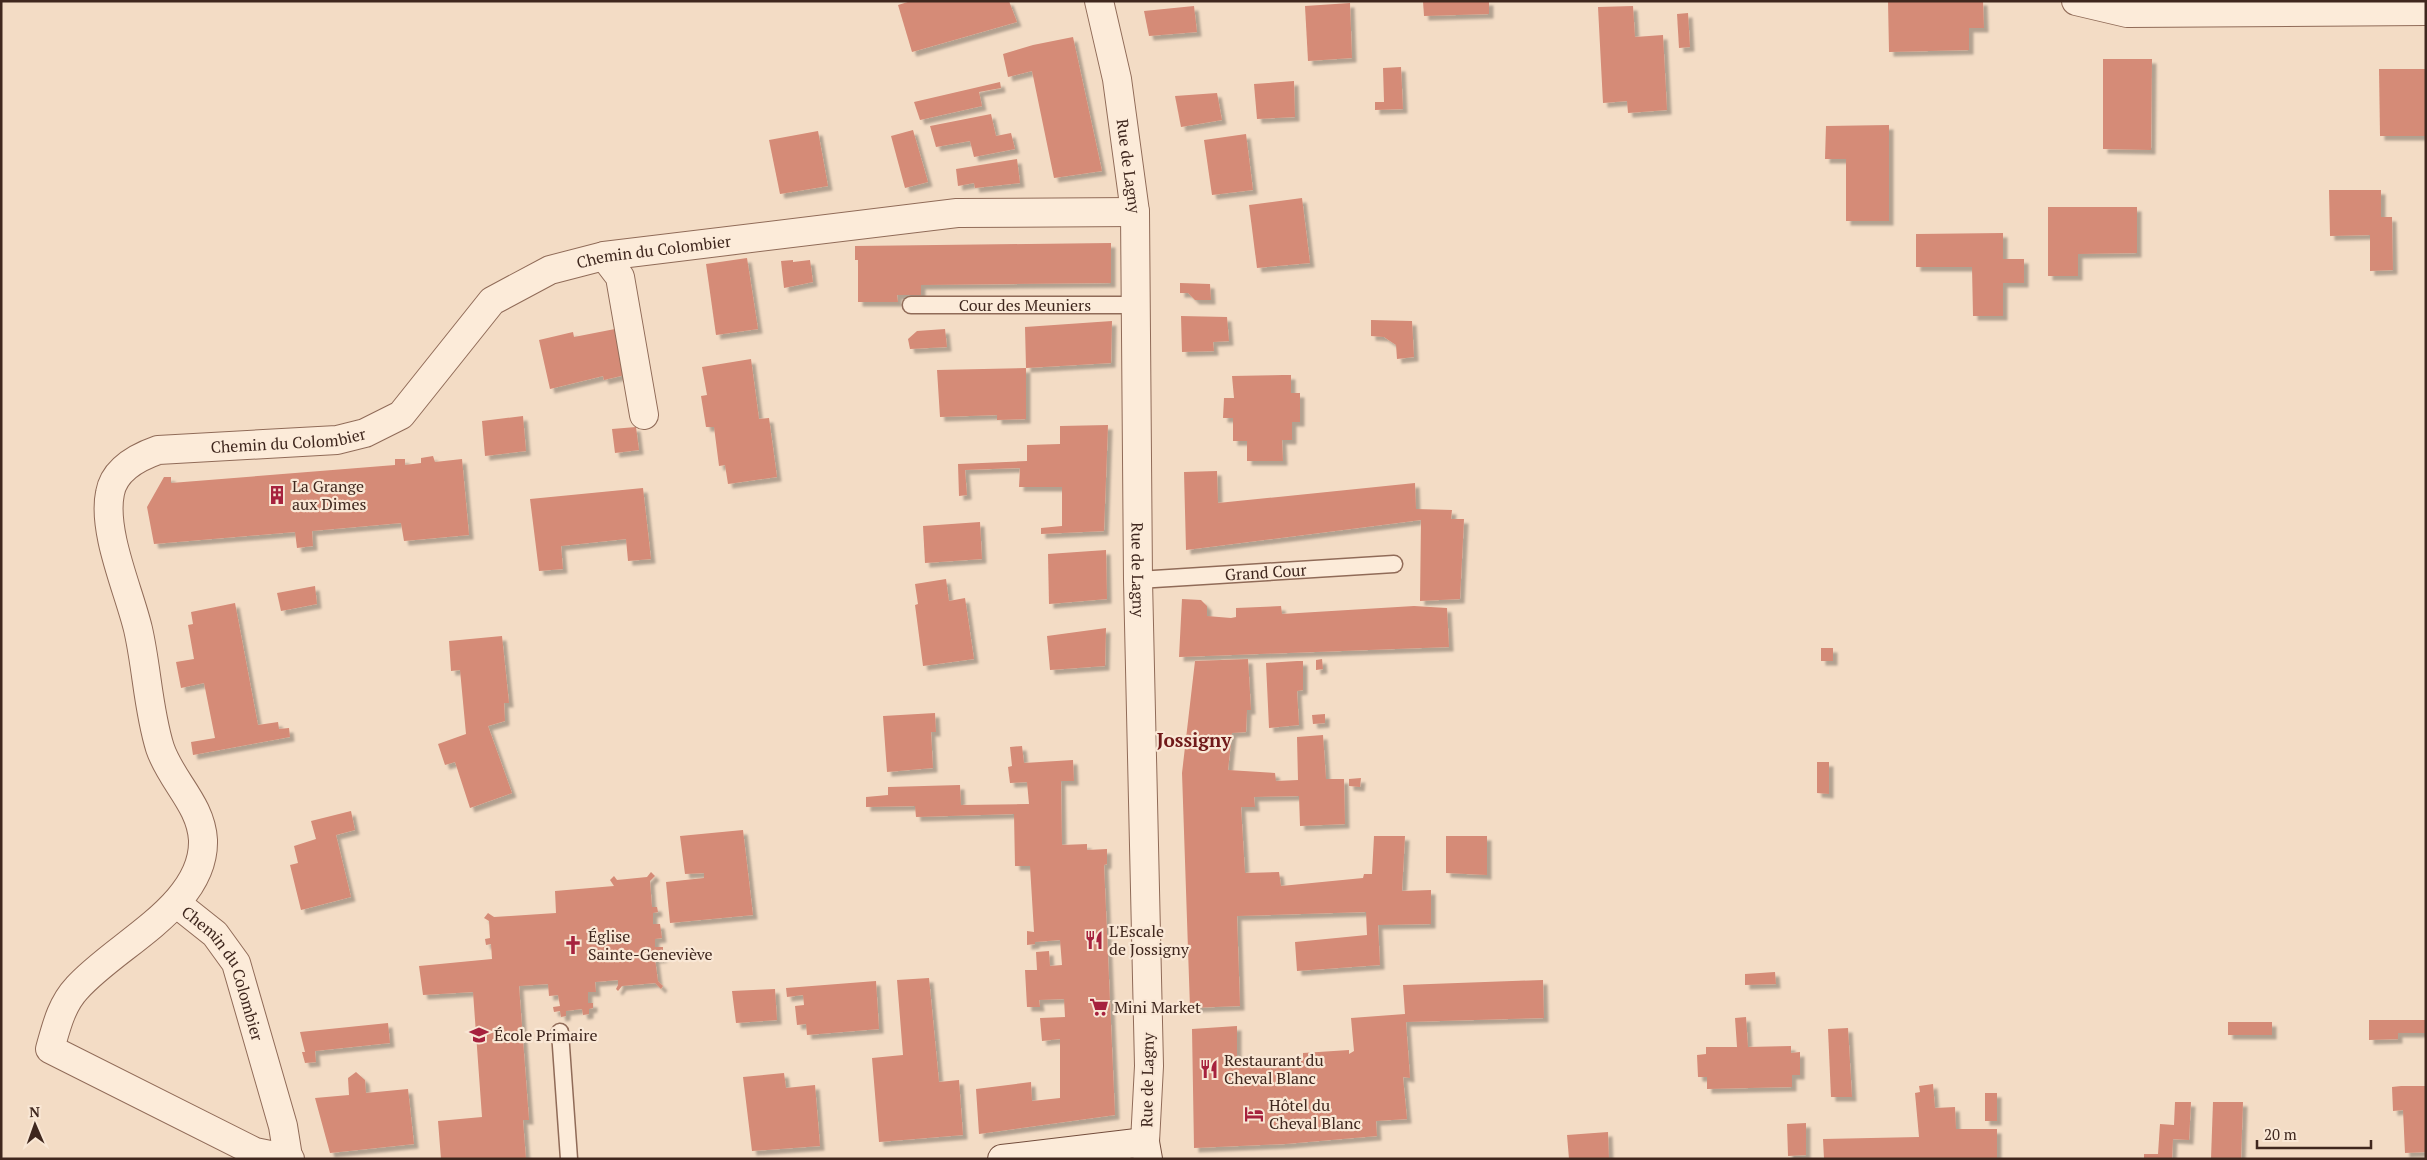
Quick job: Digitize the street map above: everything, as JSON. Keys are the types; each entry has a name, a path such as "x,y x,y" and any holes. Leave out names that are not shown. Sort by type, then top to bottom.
{"street":[{"name":"Rue de Lagny","path":"1099,1 1117,79 1135,212 1138,580 1149,1066 1147,1150"},
{"path":"2076,1 2127,13 2426,11"},
{"name":"Chemin du Colombier","path":"289,1158 283,1126 236,963 215,934 176,903 195,878 202,855 203,839 195,808 161,749 138,628 112,537 109,509 110,493 119,473 140,457 158,450 337,440 365,433 401,415 492,301 550,270 604,256 957,213 1135,212"},
{"path":"604,256 620,277 644,415"},
{"path":"176,903 77,988 63,1008 50,1050 255,1152 289,1158"},
{"path":"1002,1159 1147,1150"}],"lane":[{"name":"Cour des Meuniers","path":"911,305 1137,305"},
{"name":"Grand Cour","path":"1138,580 1394,564"},
{"path":"560,1032 569,1159"}],"building":[{"path":"911,1 1009,1 1017,22 912,52 898,5"},
{"path":"1423,1 1489,1 1489,14 1424,16"},
{"path":"1888,1 1983,1 1984,28 1969,28 1969,50 1889,52"},
{"path":"1350,3 1352,58 1308,61 1305,6"},
{"path":"1194,6 1197,32 1149,36 1144,11"},
{"path":"1633,6 1635,37 1663,35 1667,110 1628,113 1627,101 1603,103 1598,7"},
{"path":"1688,13 1690,47 1679,48 1677,14"},
{"path":"1073,37 1102,171 1054,178 1032,71 1008,77 1003,54 1033,45"},
{"path":"2103,59 2152,59 2151,150 2103,149"},
{"path":"1401,67 1403,109 1375,110 1375,102 1384,102 1383,68"},
{"path":"2379,69 2426,69 2426,136 2380,136"},
{"path":"1294,81 1295,117 1257,119 1254,84"},
{"path":"1000,82 1001,88 979,92 982,106 920,120 914,102"},
{"path":"1217,93 1222,120 1181,127 1175,96"},
{"path":"991,114 996,136 1011,133 1015,149 974,157 970,141 936,147 930,126"},
{"path":"1889,125 1889,221 1846,221 1846,159 1825,159 1826,126"},
{"path":"913,130 928,182 905,188 891,136"},
{"path":"818,131 828,186 780,194 769,140"},
{"path":"1246,134 1253,190 1212,195 1204,140"},
{"path":"1017,159 1020,183 975,188 974,183 958,186 956,169"},
{"path":"2329,190 2381,190 2381,217 2392,217 2393,270 2370,271 2370,235 2330,236"},
{"path":"1302,198 1310,263 1257,268 1249,205"},
{"path":"2048,207 2137,207 2137,253 2078,254 2078,276 2048,276"},
{"path":"2003,233 2003,259 2024,259 2024,283 2003,283 2003,316 1973,316 1972,267 1916,267 1916,234"},
{"path":"1111,243 1111,283 921,285 921,295 897,295 898,302 858,302 858,260 855,260 855,246"},
{"path":"747,258 758,329 716,335 706,264"},
{"path":"793,260 793,262 810,260 813,282 784,288 781,261"},
{"path":"1180,283 1210,284 1211,300 1195,300 1188,293 1180,293"},
{"path":"1181,316 1227,317 1229,341 1213,342 1214,351 1182,352"},
{"path":"1371,320 1412,321 1414,357 1397,359 1396,345 1384,337 1371,336"},
{"path":"1112,321 1111,363 1026,368 1025,327"},
{"path":"615,329 625,375 604,380 603,376 550,389 539,340 573,332 574,337"},
{"path":"945,329 947,347 910,349 908,339 917,331"},
{"path":"751,359 759,419 769,418 777,477 728,484 725,465 719,466 714,427 706,427 701,396 707,395 702,367"},
{"path":"1026,368 1026,419 997,420 997,415 940,417 937,370"},
{"path":"1291,375 1291,393 1300,393 1300,422 1292,422 1292,440 1282,440 1283,461 1247,461 1247,441 1233,441 1233,418 1223,418 1224,398 1234,398 1232,376"},
{"path":"523,416 526,451 485,456 482,421"},
{"path":"1108,425 1104,531 1041,534 1041,528 1062,526 1062,487 1019,487 1020,468 965,470 967,495 959,496 958,464 1027,461 1027,445 1060,444 1060,426"},
{"path":"636,427 639,450 615,453 612,429"},
{"name":"La Grange aux Dimes","path":"433,456 435,462 462,459 469,535 404,541 401,523 312,531 313,546 297,548 295,532 154,544 147,507 164,477 171,477 171,483 395,465 395,459 405,459 405,465 421,463 421,458"},
{"path":"1217,471 1218,503 1415,483 1416,509 1452,510 1451,519 1464,519 1460,599 1420,601 1421,520 1186,550 1184,472"},
{"path":"643,488 651,559 628,561 626,539 561,546 563,569 539,571 530,499"},
{"path":"980,522 982,559 925,563 923,526"},
{"path":"1106,550 1107,599 1049,604 1048,554"},
{"path":"946,579 949,601 965,598 974,659 923,666 915,605 918,604 915,584"},
{"path":"315,586 317,604 281,611 277,593"},
{"path":"1182,599 1201,600 1207,606 1207,616 1231,618 1236,617 1236,608 1281,606 1282,614 1414,606 1447,608 1449,647 1179,657"},
{"path":"235,603 258,725 278,722 279,729 289,728 290,737 193,755 191,742 215,738 204,683 181,688 176,662 194,659 188,625 193,624 191,612"},
{"path":"1106,628 1105,666 1050,670 1047,636"},
{"path":"502,636 509,703 504,703 505,721 488,726 512,793 470,808 455,762 445,765 438,744 466,734 460,670 451,671 449,641"},
{"path":"1821,648 1833,648 1833,661 1821,661"},
{"path":"1248,659 1251,710 1247,710 1246,732 1232,733 1228,770 1275,773 1276,781 1298,780 1297,737 1323,735 1326,779 1344,779 1345,824 1300,826 1299,796 1254,797 1255,807 1241,807 1245,873 1279,872 1281,886 1363,878 1364,874 1372,874 1374,836 1405,836 1402,891 1431,890 1431,924 1378,925 1380,965 1297,971 1295,942 1367,935 1366,912 1237,916 1240,1006 1190,1008 1182,773 1195,661"},
{"path":"1322,659 1323,669 1316,670 1316,660"},
{"path":"1303,661 1303,690 1297,691 1299,725 1269,728 1266,663"},
{"path":"935,713 936,732 931,732 933,768 887,772 883,716"},
{"path":"1325,714 1325,723 1313,724 1312,715"},
{"path":"1022,746 1024,763 1073,760 1074,781 1061,781 1062,845 1087,844 1087,850 1107,849 1107,864 1104,865 1115,1115 979,1134 976,1089 1031,1082 1032,1101 1060,1098 1060,1039 1042,1041 1040,1018 1065,1017 1064,999 1039,1000 1040,1007 1027,1007 1025,970 1037,970 1036,952 1049,951 1050,966 1062,965 1060,940 1035,942 1035,944 1027,945 1027,931 1034,932 1030,866 1015,866 1014,814 916,817 915,806 866,807 866,797 888,795 888,787 960,785 961,805 1029,804 1027,782 1010,783 1008,767 1012,766 1010,747"},
{"path":"1817,762 1829,762 1829,794 1817,793"},
{"path":"1361,778 1360,787 1349,786 1349,779"},
{"path":"351,811 355,830 336,835 351,897 301,910 290,865 298,863 294,846 316,839 311,821"},
{"path":"743,830 753,915 670,923 666,882 704,878 704,873 685,874 680,836"},
{"path":"1446,836 1487,836 1487,875 1446,873"},
{"path":"651,872 655,876 650,881 652,907 657,907 658,912 653,913 653,924 660,924 662,938 655,939 655,947 663,947 663,958 655,959 658,981 663,986 661,989 655,983 622,986 618,991 616,989 618,980 595,982 596,992 588,992 588,1003 593,1003 593,1008 589,1009 589,1014 583,1015 582,1009 566,1011 566,1016 561,1017 560,1011 554,1012 553,1007 560,1006 558,995 549,996 548,984 519,986 529,1120 523,1120 526,1159 441,1159 438,1121 482,1117 473,992 423,995 419,966 492,959 491,944 486,945 485,939 490,938 489,921 484,918 488,913 494,917 556,913 555,891 614,886 610,880 614,876 617,880 647,877"},
{"path":"1775,972 1776,984 1745,985 1745,974"},
{"path":"929,978 939,1082 959,1080 963,1135 879,1142 872,1058 903,1055 897,980"},
{"path":"1543,980 1544,1018 1406,1022 1410,1078 1403,1077 1407,1119 1376,1121 1377,1136 1285,1144 1194,1148 1192,1029 1237,1026 1237,1057 1241,1057 1241,1060 1303,1057 1303,1053 1349,1050 1349,1054 1354,1051 1351,1018 1405,1014 1403,985"},
{"path":"876,981 879,1029 807,1035 806,1024 797,1025 795,1006 804,1005 803,995 787,997 786,988"},
{"path":"775,989 777,1020 736,1023 732,991"},
{"path":"1746,1017 1748,1047 1791,1046 1791,1053 1800,1052 1800,1075 1792,1075 1792,1087 1707,1089 1707,1077 1698,1077 1697,1055 1706,1054 1706,1047 1737,1047 1735,1018"},
{"path":"2369,1020 2426,1020 2426,1033 2398,1033 2398,1039 2369,1040"},
{"path":"2228,1022 2272,1022 2272,1035 2228,1035"},
{"path":"388,1023 390,1043 315,1051 316,1062 305,1063 302,1052 305,1052 300,1032"},
{"path":"1848,1028 1852,1097 1831,1097 1828,1029"},
{"path":"356,1072 365,1080 366,1093 408,1089 414,1144 330,1153 315,1098 349,1095 348,1078"},
{"path":"784,1073 786,1088 815,1085 820,1146 752,1151 743,1077"},
{"path":"1933,1084 1935,1108 1955,1107 1956,1129 1997,1129 1997,1159 1824,1159 1823,1139 1919,1137 1915,1093 1920,1092 1919,1086"},
{"path":"2426,1086 2426,1152 2405,1153 2403,1110 2393,1111 2392,1087"},
{"path":"1985,1093 1997,1093 1997,1121 1985,1121"},
{"path":"2175,1102 2191,1102 2189,1140 2173,1139 2172,1159 2144,1159 2144,1154 2158,1154 2160,1124 2174,1125"},
{"path":"2213,1102 2243,1102 2241,1159 2211,1159"},
{"path":"1806,1123 1806,1155 1788,1156 1787,1124"},
{"path":"1608,1132 1609,1159 1569,1159 1567,1135"}],"place":[{"name":"La Grange aux Dimes","path":"277,495"},
{"name":"L'Escale de Jossigny","path":"1094,940"},
{"name":"Église Sainte-Geneviève","path":"573,945"},
{"name":"Mini Market","path":"1099,1007"},
{"name":"École Primaire","path":"479,1035"},
{"name":"Restaurant du Cheval Blanc","path":"1209,1069"},
{"name":"Hôtel du Cheval Blanc","path":"1254,1114"}],"district":[{"name":"Jossigny","path":"1194,740"}]}
